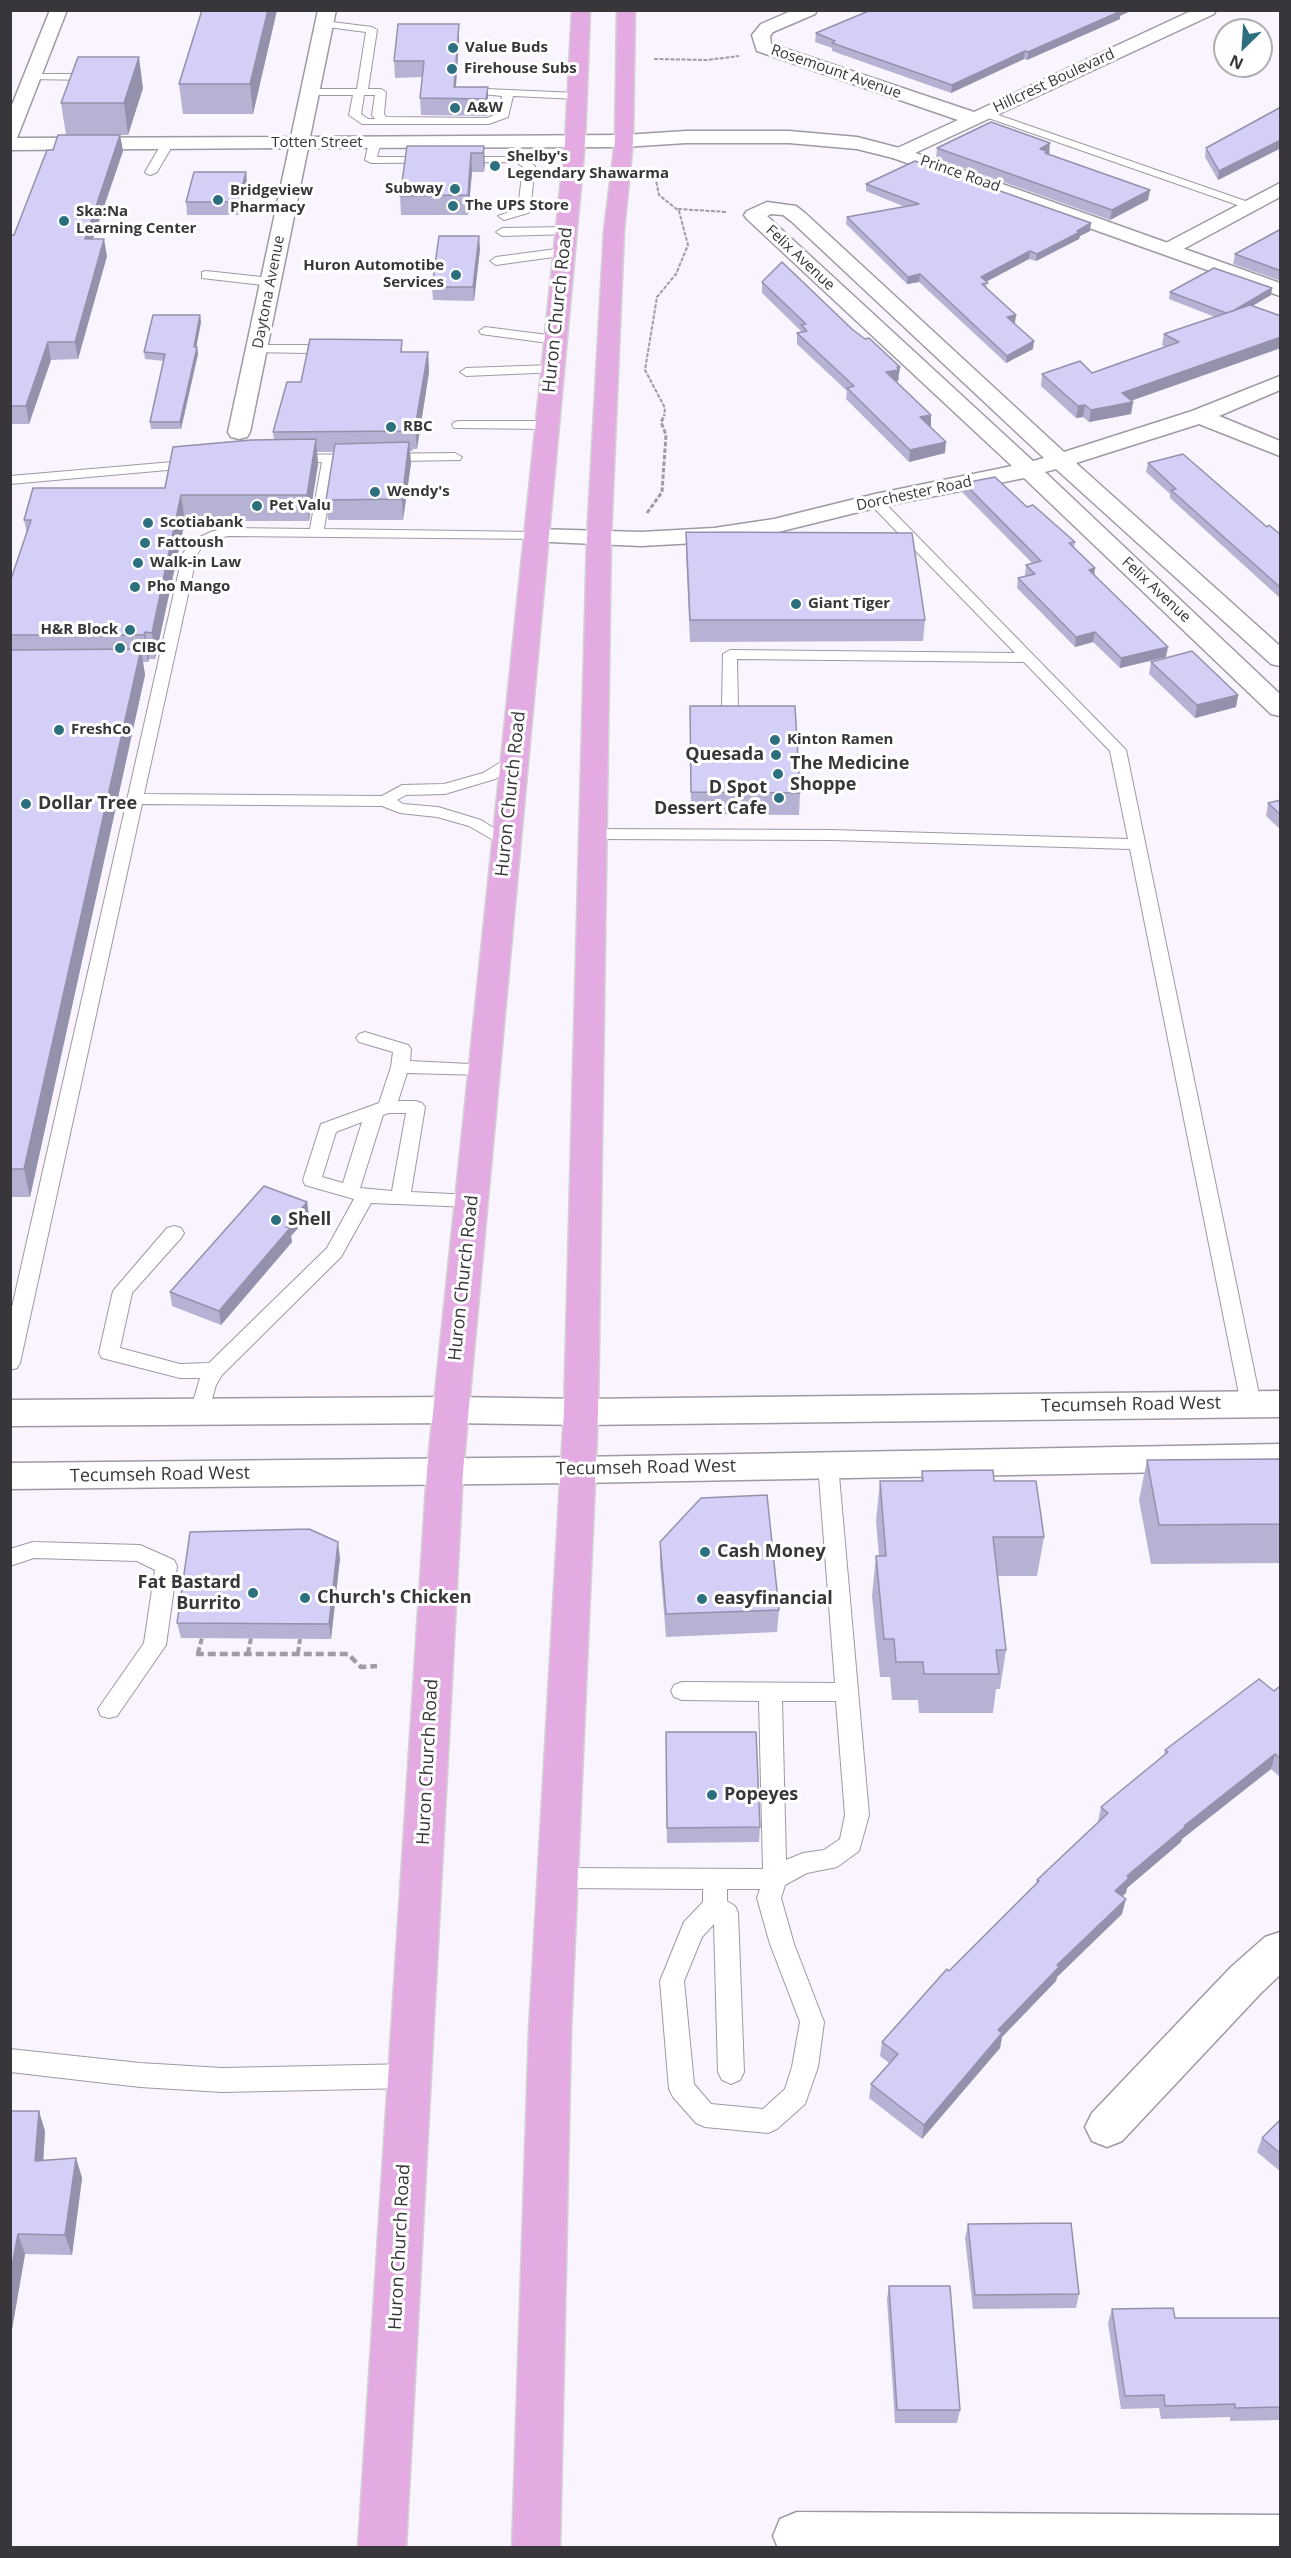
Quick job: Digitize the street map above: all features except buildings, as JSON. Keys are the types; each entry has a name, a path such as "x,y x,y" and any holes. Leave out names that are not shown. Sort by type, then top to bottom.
{"highway":[{"name":"Huron Church Road","path":"382,2547 445,1472 575,142 581,10"},
{"path":"536,2547 550,2030 581,1412 599,538 614,231 624,141 626,10"}],"street":[{"path":"10,135 59,10"},
{"name":"Rosemount Avenue","path":"809,10 766,28 761,35 763,47 978,116"},
{"name":"Hillcrest Boulevard","path":"900,154 1208,10"},
{"name":"Daytona Avenue","path":"239,432 326,17"},
{"name":"Prince Road","path":"624,141 686,137 789,137 857,143 900,154 1281,290"},
{"name":"Totten Street","path":"10,144 298,143 373,151 624,141"},
{"path":"1169,249 1281,189"},
{"name":"Felix Avenue","path":"1281,659 1060,461 798,217 789,210 779,208 767,208 754,215 1281,708"},
{"name":"Dorchester Road","path":"536,536 641,539 714,535 774,526 875,501 1029,470 1200,416 1281,382"},
{"path":"1200,416 1281,449"},
{"name":"Tecumseh Road West","path":"10,1413 451,1410 581,1412 1266,1404"},
{"name":"Tecumseh Road West","path":"10,1476 445,1472 1281,1457"},
{"path":"1107,2127 1246,1980 1281,1950"},
{"path":"797,2536 1281,2539"}],"lane":[{"path":"326,17 372,30 355,116 366,122 489,121 504,116 508,94"},
{"path":"33,78 91,78"},
{"path":"309,92 381,92 378,115 383,120 396,122"},
{"path":"486,92 577,96"},
{"path":"978,116 1250,206"},
{"path":"151,172 168,143"},
{"path":"373,151 518,159 529,166 524,211 504,216"},
{"path":"502,232 565,242"},
{"path":"496,261 565,242"},
{"path":"206,275 271,282"},
{"path":"484,331 556,340"},
{"path":"257,350 308,349"},
{"path":"466,372 553,369"},
{"path":"459,425 547,425"},
{"path":"277,459 455,457"},
{"path":"316,534 329,458"},
{"path":"10,480 208,463"},
{"path":"875,501 1118,750 1136,844 1266,1404"},
{"path":"10,1362 135,799 158,668 190,553 198,543 213,534 229,532 536,536"},
{"path":"730,710 730,654 1028,658"},
{"path":"385,801 402,790 445,789 489,776 514,759"},
{"path":"135,799 385,801 399,808 438,812 475,823 506,841"},
{"path":"593,834 832,835 1136,844"},
{"path":"200,1412 206,1385 214,1371 334,1252 358,1194 381,1109 400,1067 402,1050 365,1038"},
{"path":"400,1067 484,1069"},
{"path":"400,1198 416,1107 381,1109 328,1128 312,1180 358,1194 400,1198 471,1202"},
{"path":"174,1233 123,1291 109,1353 180,1371 214,1371"},
{"path":"558,1878 775,1879 803,1863 829,1860 851,1844 857,1815 828,1464"},
{"path":"10,1558 33,1550 140,1553 166,1566 155,1645 109,1709"},
{"path":"682,1691 846,1692"},
{"path":"715,1879 715,1906 693,1930 672,1981 682,2089 705,2115 768,2121 796,2096 805,2067 812,2022 782,1944 769,1898 775,1879 770,1692"},
{"path":"715,1906 726,1913 732,2072"},
{"path":"10,2060 140,2075 222,2080 410,2076"}],"path":[{"path":"650,59 707,60 741,56 769,49"},
{"path":"644,519 662,492 666,448 666,435 661,422 665,416 665,408 645,370 655,304 657,297 676,274 688,245 682,219 676,209 659,195 654,171"},
{"path":"676,209 754,215"},
{"path":"202,1638 198,1654 348,1654 361,1667 377,1666"},
{"path":"248,1654 251,1638"},
{"path":"298,1654 300,1639"}],"place":[{"name":"Value Buds","path":"453,48"},
{"name":"Firehouse Subs","path":"452,69"},
{"name":"A&W","path":"455,108"},
{"name":"Shelby's Legendary Shawarma","path":"495,166"},
{"name":"Subway","path":"455,189"},
{"name":"Bridgeview Pharmacy","path":"218,200"},
{"name":"The UPS Store","path":"453,206"},
{"name":"Ska:Na Learning Center","path":"64,221"},
{"name":"Huron Automotibe Services","path":"456,275"},
{"name":"RBC","path":"391,427"},
{"name":"Wendy's","path":"375,492"},
{"name":"Pet Valu","path":"257,506"},
{"name":"Scotiabank","path":"148,523"},
{"name":"Fattoush","path":"145,543"},
{"name":"Walk-in Law","path":"138,563"},
{"name":"Pho Mango","path":"135,587"},
{"name":"Giant Tiger","path":"796,604"},
{"name":"H&R Block","path":"130,630"},
{"name":"CIBC","path":"120,648"},
{"name":"FreshCo","path":"59,730"},
{"name":"Kinton Ramen","path":"775,740"},
{"name":"Quesada","path":"776,755"},
{"name":"The Medicine Shoppe","path":"778,774"},
{"name":"D Spot Dessert Cafe","path":"779,798"},
{"name":"Dollar Tree","path":"26,804"},
{"name":"Shell","path":"276,1220"},
{"name":"Cash Money","path":"705,1552"},
{"name":"Fat Bastard Burrito","path":"253,1593"},
{"name":"Church's Chicken","path":"305,1598"},
{"name":"easyfinancial","path":"702,1599"},
{"name":"Popeyes","path":"712,1795"}]}
